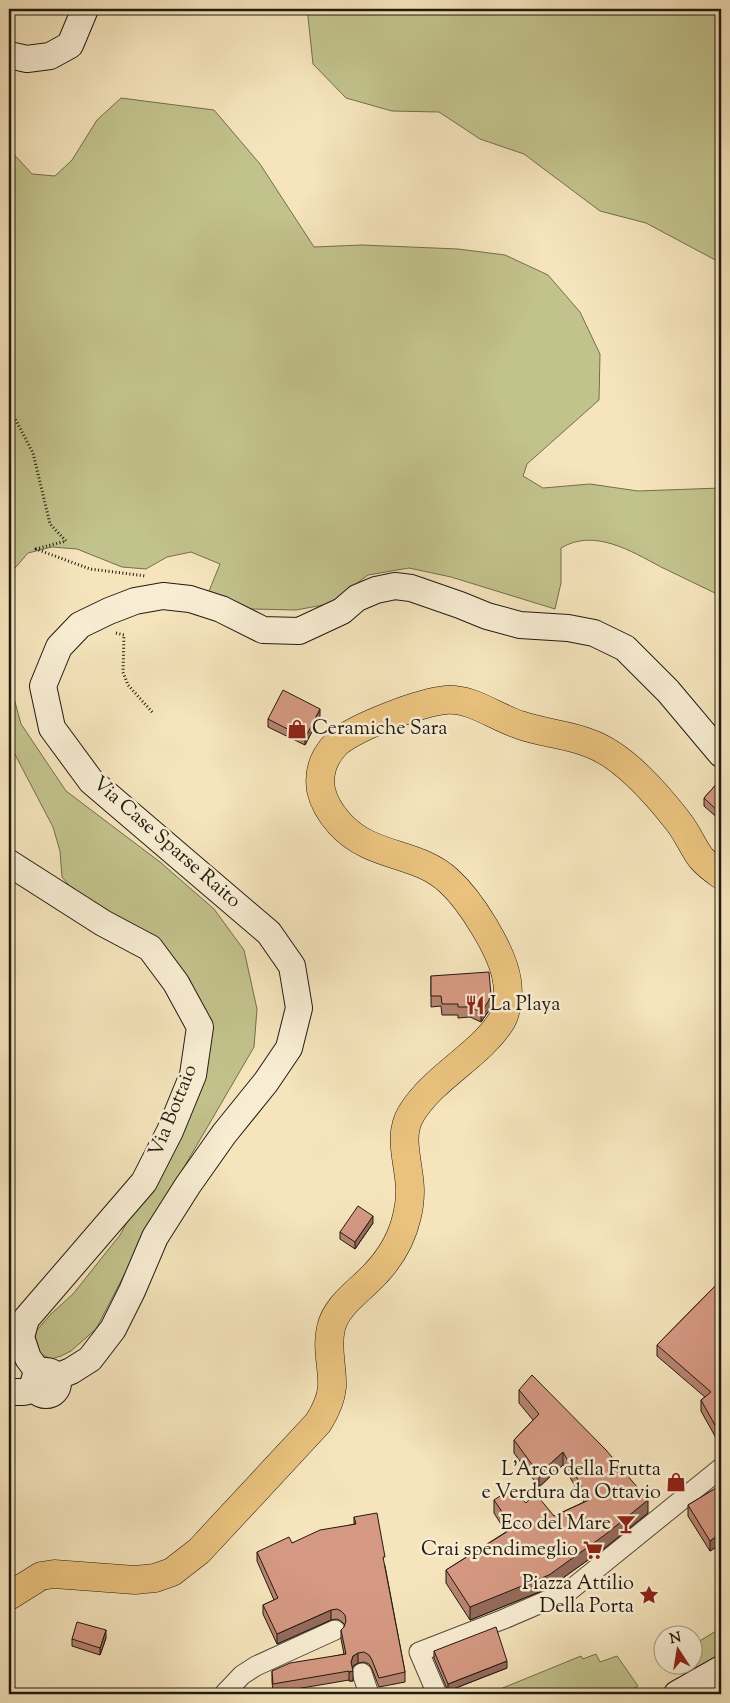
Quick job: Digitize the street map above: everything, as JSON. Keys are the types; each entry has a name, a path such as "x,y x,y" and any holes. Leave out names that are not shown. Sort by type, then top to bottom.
{"main road":[{"path":"9,1596 41,1576 54,1574 135,1580 155,1578 172,1572 199,1551 318,1423 327,1408 332,1385 328,1358 331,1328 343,1305 377,1273 394,1249 406,1220 410,1190 404,1147 406,1122 417,1105 432,1088 484,1041 504,1016 508,983 497,951 474,912 452,884 427,866 369,846 344,828 330,813 320,786 320,775 322,765 330,751 339,741 370,725 419,705 452,700 472,704 518,725 591,743 619,761 641,779 681,824 700,857 708,866 721,875"}],"street":[{"path":"9,55 27,59 50,56 70,45 85,9"},
{"name":"Via Case Sparse Raito","path":"9,1392 24,1392 44,1380 71,1371 90,1359 114,1330 155,1237 188,1185 224,1134 266,1082 289,1048 298,1008 292,966 268,933 91,781 52,728 44,686 59,647 80,625 135,601 162,596 190,599 221,609 262,630 299,631 342,611 357,598 376,590 395,586 411,588 520,625 568,628 594,633 625,648 668,691 721,754"},
{"name":"Via Bottaio","path":"9,863 103,923 150,948 176,982 200,1027 192,1075 170,1131 144,1182 17,1323 28,1358 44,1380"},
{"path":"436,1694 419,1652 504,1619 568,1591 721,1468"},
{"path":"224,1694 242,1675 256,1666 335,1630"},
{"path":"677,1694 721,1669"},
{"path":"362,1672 369,1694"}],"path":[{"path":"9,407 32,453 50,524 66,541 36,549 90,569 150,577 141,581"},
{"path":"108,630 124,635 124,672 128,686 153,713"}],"green space":[{"path":"305,9 721,9 721,263 646,223 600,211 524,154 480,139 439,112 392,111 346,98 313,64 308,17"},
{"path":"121,98 214,110 260,164 314,247 362,245 458,249 505,255 548,275 580,312 600,354 599,400 527,464 523,476 543,488 590,484 638,491 721,488 721,594 717,594 625,549 599,541 586,540 574,542 561,548 561,583 555,609 451,577 409,568 368,575 329,604 296,610 251,609 209,591 220,564 191,552 167,557 146,569 122,567 77,549 52,547 28,553 9,575 9,149 32,174 55,176 72,160 97,120"},
{"path":"9,680 21,724 66,791 160,862 214,909 244,950 257,1009 254,1047 148,1229 96,1329 71,1351 51,1359 41,1354 35,1343 36,1331 73,1294 120,1235 154,1173 202,1011 189,978 134,930 77,895 62,877 60,851 53,827 9,743"},
{"path":"721,1628 721,1658 702,1670 702,1640"},
{"path":"596,1654 600,1662 617,1656 638,1686 625,1694 488,1694 581,1656 583,1659"}],"building":[{"path":"283,690 320,709 305,738 268,719"},
{"path":"721,779 721,814 704,798"},
{"path":"489,972 491,995 481,1012 470,1007 458,1007 458,1004 442,1004 441,996 431,996 431,976"},
{"path":"358,1206 373,1216 355,1242 340,1232"},
{"path":"721,1280 721,1436 701,1400 711,1392 657,1345"},
{"path":"532,1375 606,1450 648,1500 606,1534 549,1575 470,1607 446,1570 513,1528 494,1500 511,1489 526,1503 535,1493 554,1516 589,1500 563,1452 539,1474 514,1440 539,1414 519,1390"},
{"path":"721,1485 721,1533 710,1541 688,1505"},
{"path":"377,1513 385,1557 383,1557 405,1672 379,1678 372,1660 364,1652 353,1656 351,1662 353,1671 273,1684 272,1671 290,1663 346,1654 341,1630 346,1621 345,1615 341,1611 337,1609 331,1610 277,1634 263,1605 278,1598 257,1552 289,1537 292,1543 320,1530 356,1524 354,1517"},
{"path":"77,1622 106,1630 100,1648 72,1639"},
{"path":"496,1627 507,1661 448,1684 434,1651"}],"place":[{"name":"Ceramiche Sara","path":"297,729"},
{"name":"La Playa","path":"475,1005"},
{"name":"L'Arco della Frutta e Verdura da Ottavio","path":"676,1482"},
{"name":"Eco del Mare","path":"626,1524"},
{"name":"Crai spendimeglio","path":"593,1550"},
{"name":"Piazza Attilio Della Porta","path":"649,1595"}]}
